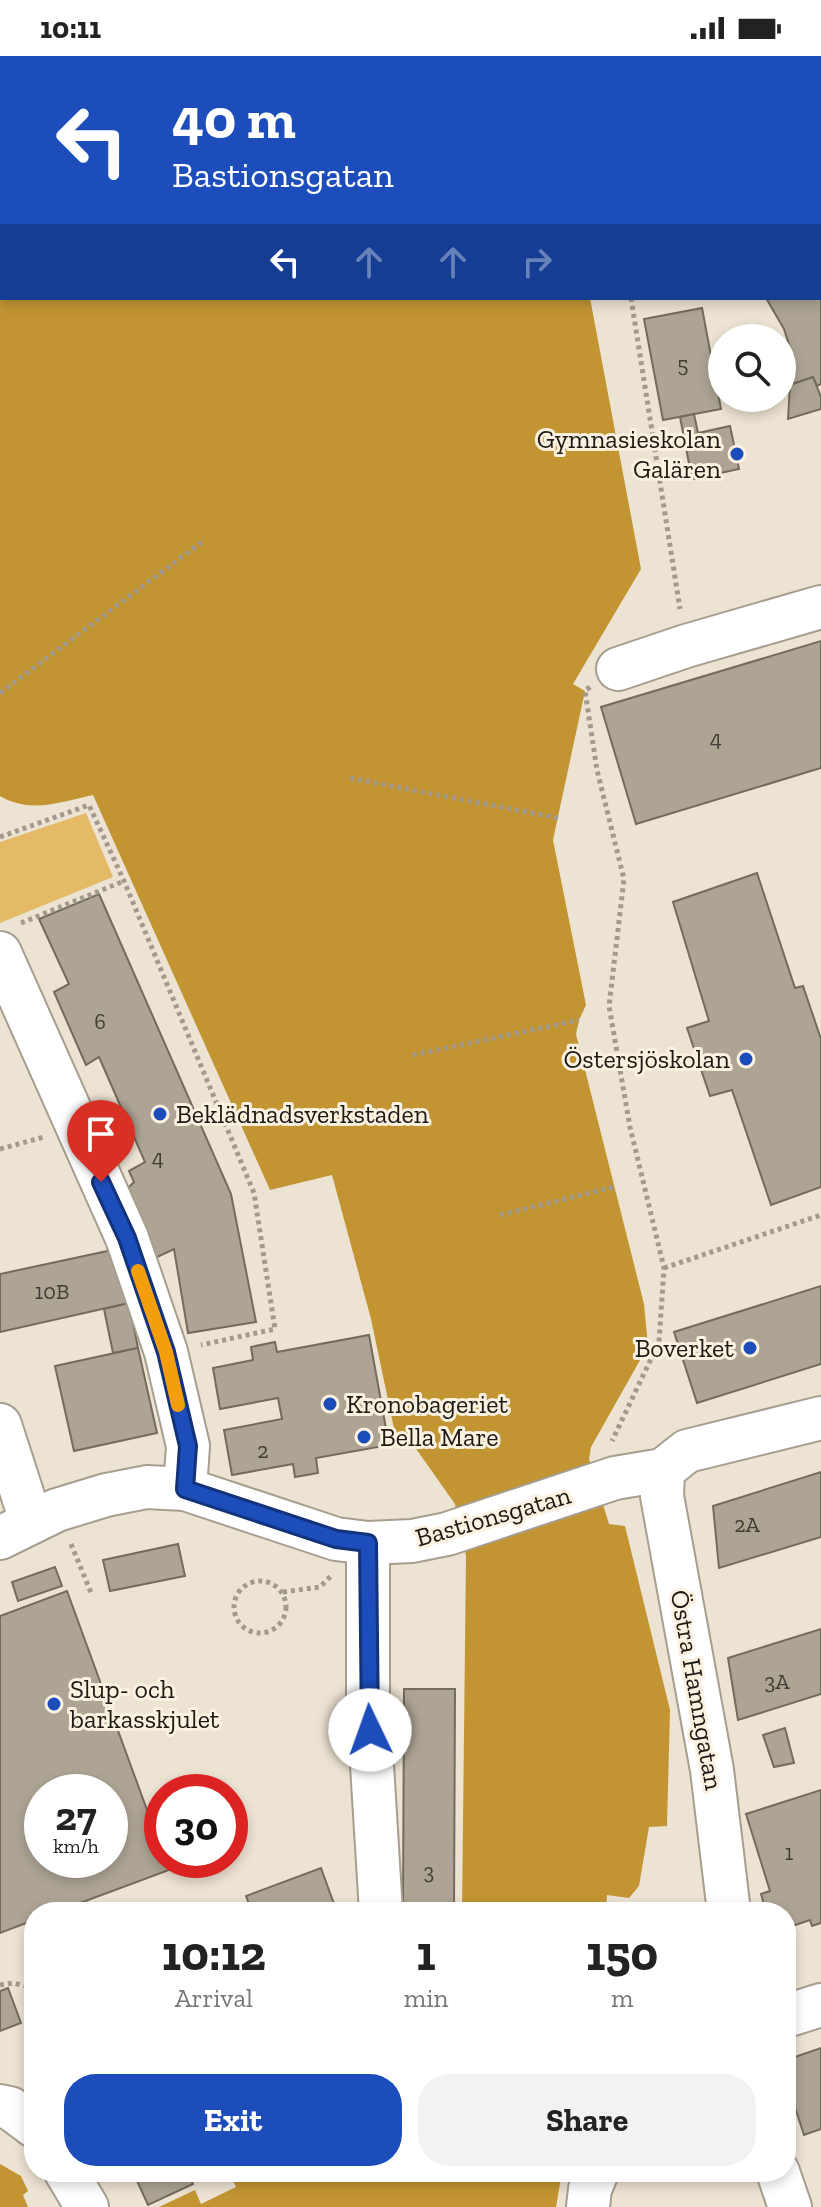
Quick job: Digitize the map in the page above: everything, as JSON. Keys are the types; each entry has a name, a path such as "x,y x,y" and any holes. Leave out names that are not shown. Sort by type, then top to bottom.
{"street":[{"path":"618,669 821,607"},
{"path":"7,939 75,1126 127,1238 166,1352 188,1446 185,1489"},
{"path":"663,1470 687,1451 821,1418"},
{"name":"Bastionsgatan","path":"0,1425 15,1530 106,1495 147,1487 185,1489 336,1539 392,1544 447,1534 608,1481 663,1470"},
{"name":"Östra Hamngatan","path":"663,1470 662,1496 712,1770 728,1902"},
{"path":"368,1543 368,1700 380,1902"},
{"path":"796,2013 821,2005"},
{"path":"0,2106 10,2108 24,2118"},
{"path":"72,2182 87,2207"},
{"path":"588,2207 593,2182"},
{"path":"781,2182 790,2207"}],"path":[{"path":"631,300 686,646"},
{"path":"0,693 203,541"},
{"path":"608,1481 608,1451 659,1342 664,1268 630,1127 609,1006 624,879 597,770 585,691 618,669"},
{"path":"350,778 558,818"},
{"path":"0,837 89,805 124,881 254,1193 275,1329 166,1352"},
{"path":"7,939 124,881"},
{"path":"413,1055 579,1020"},
{"path":"0,1149 75,1126"},
{"path":"500,1215 614,1187"},
{"path":"664,1268 821,1215"},
{"path":"69,1540 92,1595"},
{"path":"256,1580 266,1581 283,1592 286,1612 275,1629 254,1633 238,1621 234,1601 238,1591 246,1584 256,1580"},
{"path":"0,1985 24,1986"}],"shaded area":[{"path":"0,300 590,300 641,569 573,684 585,691 553,840 586,1005 576,1034 644,1304 648,1346 591,1447 589,1459 609,1524 625,1526 670,1710 667,1826 649,1827 639,1886 629,1898 607,1895 607,1902 462,1902 466,1556 455,1504 407,1436 395,1433 371,1319 332,1175 270,1190 93,795 34,805 0,796"},
{"path":"86,813 113,877 0,923 0,842"},
{"path":"0,2164 21,2176 28,2191 23,2195 28,2207 0,2207"},
{"path":"234,2182 560,2182 556,2207 159,2207 195,2190 201,2204 236,2187"}],"building":[{"path":"767,300 821,300 821,384 817,386 813,377 796,383 796,324 781,324"},
{"path":"702,308 708,340 708,411 663,420 644,319"},
{"path":"813,377 821,397 821,409 788,419 788,412 796,412 796,383"},
{"path":"694,414 698,433 730,426 739,469 692,479 680,417"},
{"path":"821,641 821,768 636,824 601,707"},
{"path":"757,873 795,988 803,986 821,1039 821,1187 771,1205 732,1090 710,1096 687,1028 709,1021 673,902"},
{"name":"Beklädnadsverkstaden","path":"99,894 231,1194 256,1322 188,1333 174,1249 149,1261 129,1209 136,1205 128,1188 134,1182 129,1171 145,1162 99,1057 86,1065 54,992 69,984 39,919"},
{"path":"117,1249 129,1303 0,1332 0,1274"},
{"name":"Boverket","path":"821,1286 821,1364 697,1403 674,1332"},
{"path":"129,1303 138,1348 113,1353 104,1309"},
{"name":"Kronobageriet","path":"369,1335 389,1445 316,1458 318,1473 295,1477 293,1464 232,1475 224,1430 282,1419 278,1398 220,1409 213,1368 253,1360 251,1347 275,1342 277,1352"},
{"path":"138,1348 157,1433 74,1451 55,1366"},
{"path":"821,1472 821,1537 719,1568 713,1506"},
{"path":"178,1544 185,1576 110,1591 103,1560"},
{"path":"55,1567 62,1586 18,1601 12,1582"},
{"name":"Slup- och barkasskjulet","path":"67,1591 144,1802 144,1878 147,1878 83,1902 24,1902 24,1924 0,1933 0,1616"},
{"path":"821,1629 821,1694 738,1720 728,1658"},
{"path":"404,1689 455,1689 454,1902 403,1902"},
{"path":"785,1728 794,1763 774,1767 763,1735"},
{"path":"821,1790 821,1923 812,1926 810,1920 796,1925 796,1902 763,1902 761,1894 770,1891 746,1814"},
{"path":"321,1868 333,1902 248,1902 246,1896"},
{"path":"8,1988 21,2023 0,2031 0,1991"},
{"path":"821,2048 821,2129 804,2135 796,2111 796,2057"},
{"path":"138,2182 193,2184 148,2205"}],"slow traffic":[{"path":"138,1271 166,1352 178,1405"}],"place":[{"name":"Gymnasieskolan Galären","path":"737,454"},
{"name":"Östersjöskolan","path":"746,1059"},
{"name":"Beklädnadsverkstaden","path":"160,1114"},
{"name":"Boverket","path":"750,1348"},
{"name":"Kronobageriet","path":"330,1404"},
{"name":"Bella Mare","path":"364,1437"},
{"name":"Slup- och barkasskjulet","path":"54,1704"}],"route":[{"path":"101,1182 127,1238 166,1352 188,1446 185,1489 336,1539 368,1543 370,1730"}]}
